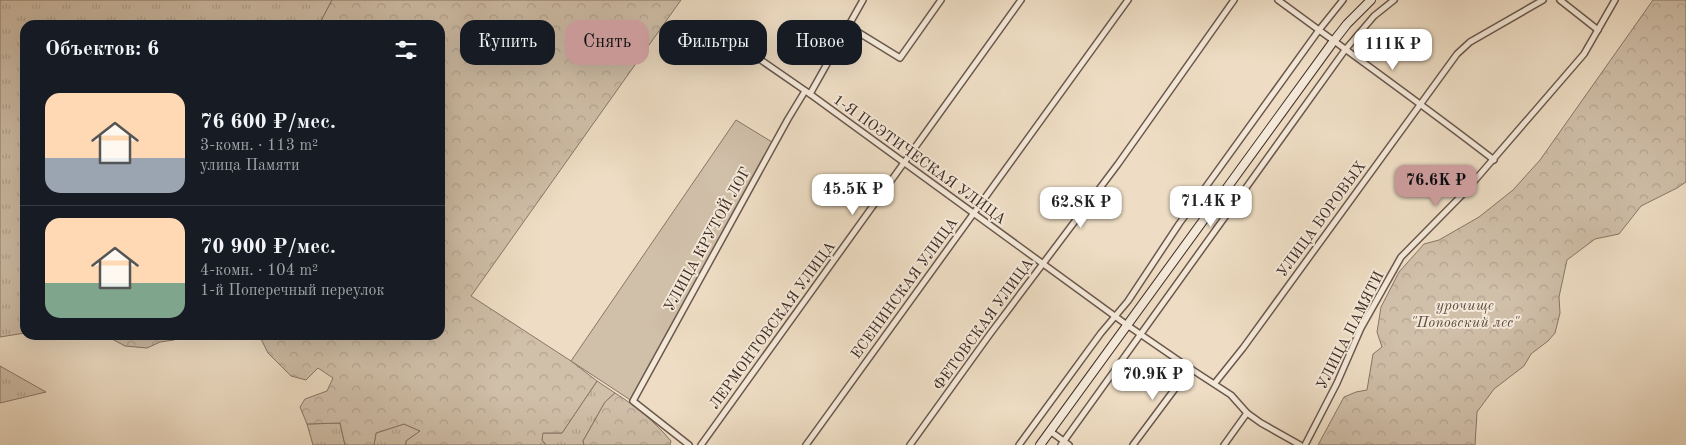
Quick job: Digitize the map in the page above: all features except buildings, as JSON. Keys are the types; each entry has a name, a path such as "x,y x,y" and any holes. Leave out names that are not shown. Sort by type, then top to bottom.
{"main road":[{"path":"1040,445 1333,42 1371,0"}],"street":[{"name":"УЛИЦА КРУТОЙ ЛОГ","path":"851,20 863,0"},
{"path":"862,35 900,58 941,0"},
{"name":"ЛЕРМОНТОВСКАЯ УЛИЦА","path":"701,445 1021,0"},
{"name":"ЕСЕНИНСКАЯ УЛИЦА","path":"806,445 1128,0"},
{"name":"ФЕТОВСКАЯ УЛИЦА","path":"910,445 990,334 1118,164 1234,0"},
{"path":"1278,0 1333,42 1421,104 1494,160"},
{"path":"1019,445 1101,333 1128,301 1179,224 1319,30 1343,0"},
{"path":"1062,443 1345,50 1374,16 1394,0"},
{"name":"УЛИЦА БОРОВЫХ","path":"1215,383 1243,348 1463,47 1542,0"},
{"path":"1560,0 1598,30"},
{"name":"УЛИЦА ПАМЯТИ","path":"1305,445 1337,383 1361,328 1401,258 1494,160 1584,54 1614,0"},
{"name":"1-Я ПОЭТИЧЕСКАЯ УЛИЦА","path":"767,64 1127,325 1188,368 1215,383 1231,395 1247,413 1300,445"},
{"name":"УЛИЦА КРУТОЙ ЛОГ","path":"690,445 633,400 727,228 824,65"},
{"path":"1133,445 1180,382 1188,368"},
{"path":"1224,445 1247,413"},
{"path":"1050,431 1062,443 1069,445"}],"green space":[{"path":"0,0 332,0 322,20 20,20 20,334 0,337"},
{"path":"332,0 681,0 667,20 659,20 659,31 649,45 649,20 565,20 565,65 635,65 471,296 571,361 597,381 562,433 543,433 542,440 546,445 406,445 406,441 420,431 404,424 376,433 374,445 345,445 340,423 307,424 300,407 305,399 327,391 333,378 318,368 306,380 291,376 268,353 262,340 445,340 445,20 322,20"},
{"name":"урочище \"Поповский лес\"","path":"1653,0 1686,0 1686,182 1641,206 1619,234 1595,239 1567,260 1559,297 1560,313 1555,333 1531,354 1524,366 1494,389 1477,412 1475,445 1318,445 1344,397 1367,390 1373,354 1382,347 1377,332 1381,307 1399,272 1424,244 1439,240 1479,217 1513,190 1540,160"},
{"path":"736,120 772,142 632,401 571,361"},
{"path":"114,340 174,340 160,342 147,348 125,346"},
{"path":"0,366 46,392 0,403"},
{"path":"597,381 615,393 605,402 583,441 584,445 546,445 542,440 542,433 562,433"},
{"path":"615,393 652,421 671,441 670,445 584,445 583,441 605,402"},
{"path":"340,423 345,445 313,445 307,424"},
{"path":"404,424 420,431 406,441 406,445 374,445 376,433"}]}
